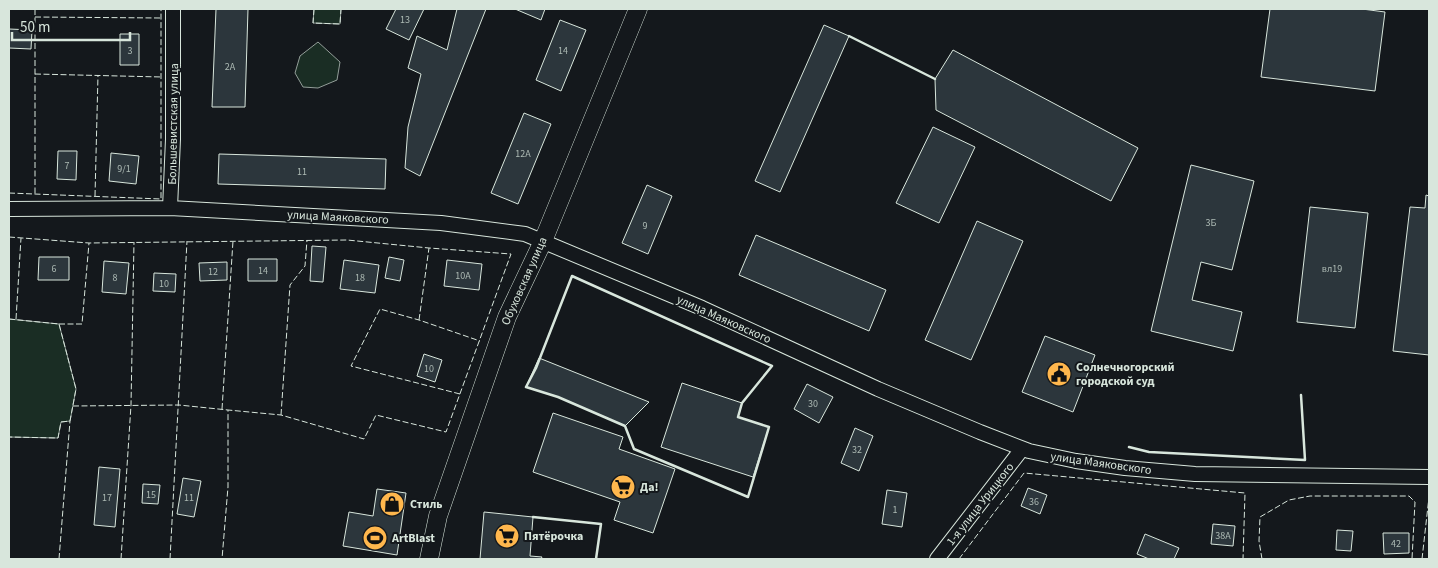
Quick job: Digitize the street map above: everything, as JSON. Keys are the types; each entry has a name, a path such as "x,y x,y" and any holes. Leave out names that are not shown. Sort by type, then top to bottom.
{"street":[{"name":"Большевистская улица","path":"170,208 173,148 174,9"},
{"name":"Обуховская улица","path":"429,559 438,516 507,317 543,241 638,9"},
{"name":"улица Маяковского","path":"9,209 170,208 441,223 525,234 702,308 878,389 1022,449 1076,461 1125,468 1195,474 1256,476 1322,474 1429,477"},
{"name":"1-я улица Урицкого","path":"937,559 1022,449"}],"green space":[{"path":"314,9 341,9 340,24 313,23"},
{"path":"318,42 340,62 337,80 318,88 303,87 295,73 300,56"},
{"path":"9,319 59,324 76,389 70,421 61,422 58,438 9,437"}],"building":[{"path":"216,9 248,9 245,107 212,107"},
{"path":"396,9 424,9 409,40 386,29"},
{"path":"457,9 486,9 420,176 405,168 408,127 421,74 408,68 417,36 447,50"},
{"path":"515,9 545,9 541,20"},
{"path":"1270,9 1362,9 1385,12 1375,91 1261,77"},
{"path":"560,20 586,30 561,91 536,80"},
{"path":"824,25 849,36 780,192 755,181"},
{"path":"9,29 32,30 31,49 9,48"},
{"path":"120,34 139,34 139,65 120,65"},
{"path":"953,50 1138,148 1111,201 936,110 935,79"},
{"path":"524,113 551,124 518,204 491,193"},
{"path":"933,127 975,147 939,223 896,203"},
{"path":"58,151 77,151 76,180 57,179"},
{"path":"111,153 139,156 136,184 109,181"},
{"path":"219,154 386,159 385,189 218,184"},
{"path":"1191,165 1254,181 1232,270 1201,262 1192,300 1242,312 1233,351 1151,331"},
{"path":"647,185 672,196 648,254 622,243"},
{"path":"1426,195 1429,196 1429,355 1393,351 1410,207 1425,208"},
{"path":"1310,207 1368,213 1355,328 1297,322"},
{"path":"977,221 1023,241 971,360 925,340"},
{"path":"756,235 886,290 869,331 739,275"},
{"path":"312,246 326,247 323,282 310,281"},
{"path":"39,257 69,257 69,280 38,280"},
{"path":"389,257 404,260 400,281 385,278"},
{"path":"248,259 277,259 277,281 248,281"},
{"path":"344,260 379,265 375,293 340,289"},
{"path":"447,260 482,264 479,290 444,286"},
{"path":"104,261 129,263 126,294 102,292"},
{"path":"227,262 227,280 200,281 199,263"},
{"path":"154,273 176,274 175,292 153,291"},
{"name":"Солнечногорский городской суд","path":"1045,336 1095,355 1073,412 1022,392"},
{"path":"424,354 442,360 435,382 417,376"},
{"path":"539,358 649,402 625,426 558,397 526,387"},
{"path":"682,383 742,403 738,417 769,427 753,477 661,447"},
{"path":"807,384 833,397 819,423 794,409"},
{"name":"Да!","path":"553,413 623,437 619,449 675,469 653,533 614,520 620,502 533,472"},
{"path":"855,428 873,436 859,471 841,463"},
{"path":"99,467 120,469 115,527 94,525"},
{"path":"183,478 201,481 194,517 177,514"},
{"path":"143,484 160,485 158,504 142,503"},
{"path":"1028,488 1047,495 1040,514 1021,506"},
{"path":"377,489 406,493 397,555 343,546 349,512 373,516"},
{"path":"887,490 907,493 902,527 882,524"},
{"name":"Пятёрочка","path":"484,512 533,517 530,556 542,557 541,559 480,559"},
{"path":"1213,524 1235,526 1233,546 1211,544"},
{"path":"1337,530 1353,531 1351,551 1336,550"},
{"path":"1383,533 1409,533 1409,553 1384,554"},
{"path":"1145,534 1179,548 1174,559 1149,559 1137,554"}],"fence":[{"path":"35,9 35,194"},
{"path":"9,193 161,199 161,9"},
{"path":"314,9 313,23 340,24 341,9"},
{"path":"35,17 161,18"},
{"path":"35,74 162,77"},
{"path":"95,196 98,75"},
{"path":"9,237 89,243 347,240 511,254 446,432 376,415 364,439 281,415 228,410 228,487 222,559"},
{"path":"16,319 21,238"},
{"path":"281,415 290,285 305,266 307,240"},
{"path":"170,559 187,241"},
{"path":"222,409 233,241"},
{"path":"121,559 131,405 134,242"},
{"path":"59,324 82,324 89,243"},
{"path":"419,320 429,248"},
{"path":"460,394 351,366 380,309 480,341"},
{"path":"9,319 59,324 76,389 70,421 61,422 58,438 9,437"},
{"path":"73,406 179,405 228,410"},
{"path":"59,559 70,421"},
{"path":"959,559 1024,473 1245,493 1243,559"},
{"path":"1262,559 1259,541 1260,517 1289,500 1310,496 1409,496 1415,502 1412,559"},
{"path":"1422,559 1429,497"}],"wall":[{"path":"849,36 935,79"},
{"path":"572,276 772,366 742,403 738,417 769,427 748,497 634,449 625,426 558,397 526,387 536,368 572,276"},
{"path":"1129,447 1149,452 1305,460 1301,395"},
{"path":"533,517 601,524 596,559"}],"place":[{"name":"Солнечногорский городской суд","path":"1059,374"},
{"name":"Да!","path":"623,487"},
{"name":"Стиль","path":"392,504"},
{"name":"Пятёрочка","path":"507,536"},
{"name":"ArtBlast","path":"375,538"}]}
